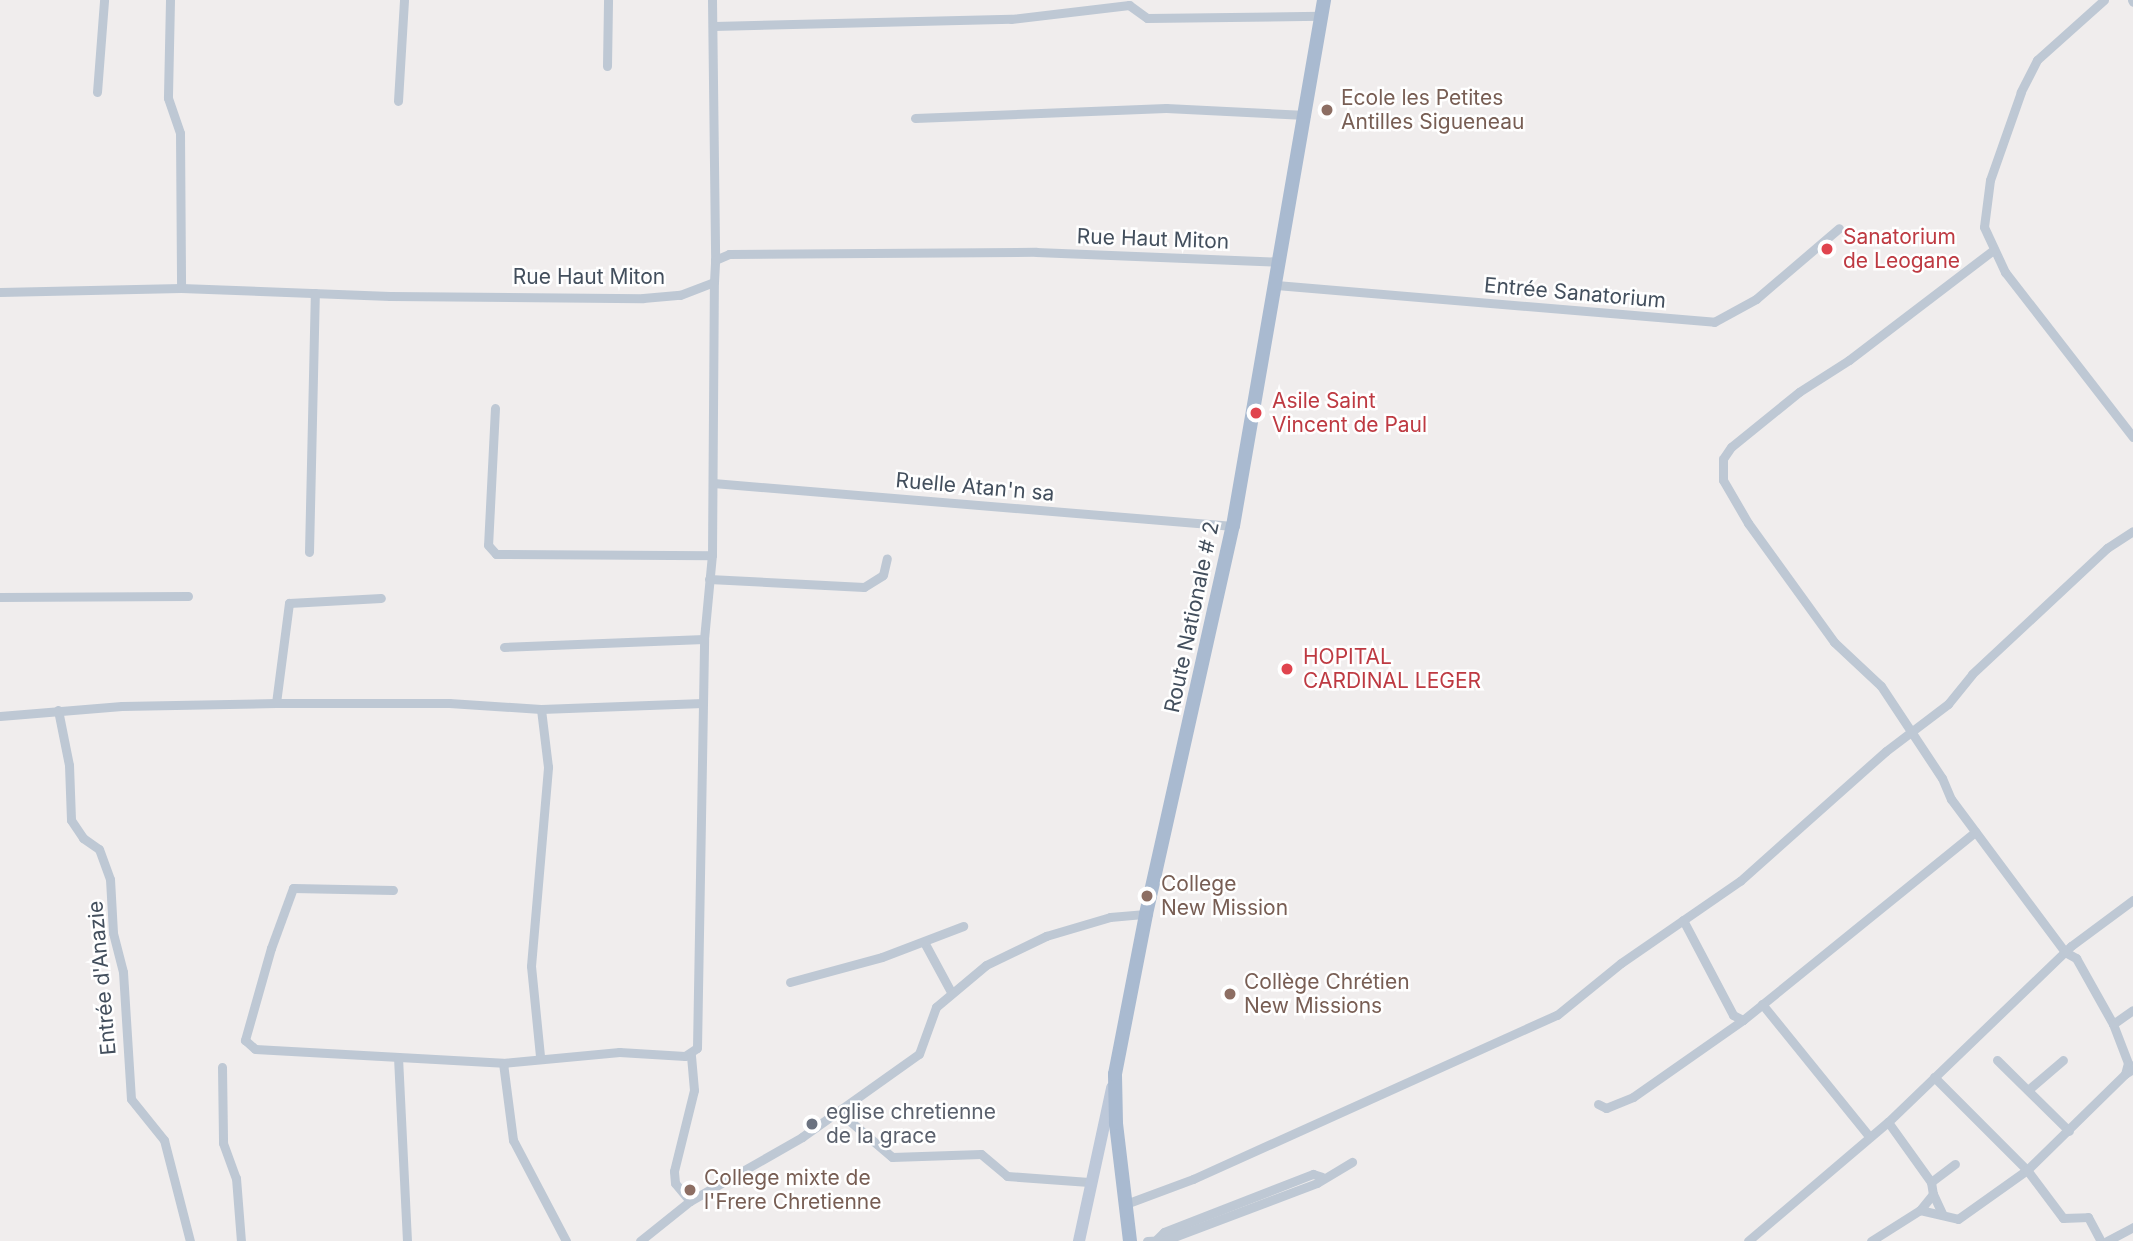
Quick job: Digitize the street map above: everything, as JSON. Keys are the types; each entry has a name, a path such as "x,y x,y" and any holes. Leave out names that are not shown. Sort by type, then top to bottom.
{"main road":[{"name":"Route Nationale # 2","path":"1130,1241 1123,1205 1115,1074 1146,914 1233,526 1324,0"},
{"path":"1079,1241 1089,1182 1115,1074"}],"street":[{"path":"97,92 104,0"},
{"path":"170,0 167,98 180,132 181,288"},
{"path":"398,101 404,0"},
{"path":"607,66 608,0"},
{"path":"690,1200 675,1183 674,1171 694,1090 691,1054 698,1038 704,639 712,555 713,483 715,260 712,0"},
{"path":"2104,0 2037,60 2021,92 1990,180 1984,227 1992,251 2130,426 2133,437"},
{"path":"714,26 1011,19 1129,5 1147,18 1321,16"},
{"path":"915,118 1166,107 1306,115"},
{"name":"Entrée Sanatorium","path":"1276,285 1714,322 1756,299 1839,228"},
{"path":"1920,1210 1958,1219 2027,1170 2129,1071 2128,1063 2113,1024 2076,958 2065,952 1975,832 1881,686 1834,642 1727,492 1721,469 1731,447 1799,391 1849,360 1992,251"},
{"name":"Rue Haut Miton","path":"715,260 729,254 793,252 1035,252 1280,262"},
{"name":"Rue Haut Miton","path":"0,292 181,288 643,298 680,295 714,282"},
{"path":"309,552 316,293"},
{"path":"495,408 488,545 496,554 712,555"},
{"name":"Ruelle Atan'n sa","path":"713,483 1233,526"},
{"path":"1123,1205 1193,1178 1557,1014 1740,881 1948,704 1972,674 2107,548 2133,531"},
{"path":"709,579 864,587 883,575 887,558"},
{"path":"0,597 188,596"},
{"path":"276,703 289,603 381,598"},
{"path":"504,646 704,639"},
{"path":"0,716 58,710 276,703 449,704 541,709 703,703"},
{"path":"540,1056 531,966 548,767 541,709"},
{"name":"Entrée d'Anazie","path":"58,710 69,765 71,820 83,838 99,849 110,879 113,933 125,997 131,1099 164,1140 190,1241"},
{"path":"1598,1104 1606,1108 1633,1097 1743,1020 1975,832"},
{"path":"393,890 293,888 271,948 246,1040 256,1049 503,1063 540,1056 691,1054"},
{"path":"1748,1241 1888,1122 2065,952 2133,900"},
{"path":"642,1240 690,1200 754,1167 919,1054 927,1024 951,992 986,965 1046,936 1110,917 1146,914"},
{"path":"1683,920 1733,1016 1743,1020"},
{"path":"790,982 924,942 963,926"},
{"path":"924,942 951,992"},
{"path":"1762,1004 1870,1136"},
{"path":"2113,1024 2133,1010"},
{"path":"398,1057 407,1241"},
{"path":"1997,1060 2069,1131"},
{"path":"2028,1090 2063,1060"},
{"path":"503,1063 513,1140 566,1241"},
{"path":"222,1067 223,1143 236,1178 241,1241"},
{"path":"1934,1077 2027,1170 2063,1219 2088,1217 2101,1241"},
{"path":"838,1111 892,1157 981,1153 1007,1176 1089,1182"},
{"path":"1888,1122 1931,1182 1933,1194 1943,1214"},
{"path":"1152,1240 1164,1232 1313,1174 1322,1177 1352,1161"},
{"path":"1931,1182 1955,1164"},
{"path":"1871,1241 1920,1210 1933,1194"},
{"path":"2107,1241 2133,1227"}],"place":[{"name":"Ecole les Petites Antilles Sigueneau","path":"1327,110"},
{"name":"Sanatorium de Leogane","path":"1827,249"},
{"name":"Asile Saint Vincent de Paul","path":"1256,413"},
{"name":"HOPITAL CARDINAL LEGER","path":"1287,669"},
{"name":"College New Mission","path":"1147,896"},
{"name":"Collège Chrétien New Missions","path":"1230,994"},
{"name":"eglise chretienne de la grace","path":"812,1124"},
{"name":"College mixte de l'Frere Chretienne","path":"690,1190"}]}
